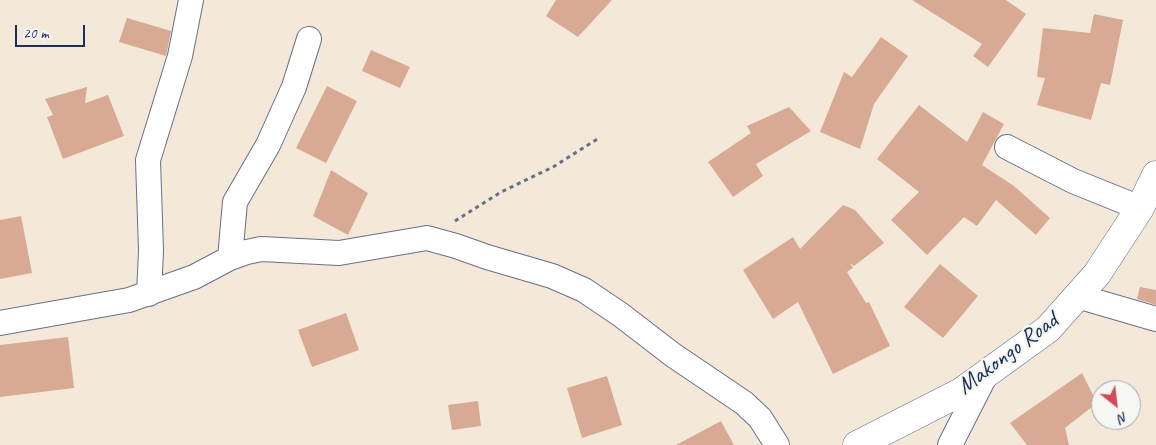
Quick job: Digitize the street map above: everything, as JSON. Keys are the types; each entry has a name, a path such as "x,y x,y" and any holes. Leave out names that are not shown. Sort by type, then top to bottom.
{"street":[{"path":"150,294 151,251 148,160 180,56 191,0"},
{"path":"230,258 235,202 268,145 294,87 308,39"},
{"path":"1007,147 1073,181 1140,208"},
{"name":"Makongo Road","path":"857,445 961,392 1048,328 1097,274 1140,208 1156,175"},
{"path":"0,323 129,300 194,277 230,258 261,249 339,253 427,238 552,276 584,290 621,315 673,355 744,403 760,418 777,445"},
{"path":"1078,296 1156,319"},
{"path":"950,445 985,376"}],"path":[{"path":"427,238 501,192 553,167 599,138"}],"building":[{"path":"556,0 612,0 578,37 546,16"},
{"path":"912,0 1006,0 1026,14 988,67 973,56 982,44"},
{"path":"1094,14 1123,20 1110,85 1101,83 1091,120 1037,105 1045,78 1037,77 1043,28 1090,33"},
{"path":"127,18 171,31 166,56 119,42"},
{"path":"881,37 908,56 874,104 860,149 820,132 844,72 852,77"},
{"path":"371,50 410,67 400,88 362,71"},
{"path":"327,86 357,101 326,163 296,148"},
{"path":"87,87 85,103 108,95 124,136 63,159 47,117 53,115 45,99"},
{"path":"919,105 967,142 983,112 1004,124 982,165 1014,186 1050,218 1036,235 996,200 977,226 964,217 927,255 891,220 919,192 877,159"},
{"path":"789,107 811,131 756,164 763,176 733,197 708,162 751,133 747,126"},
{"path":"331,170 368,193 348,235 313,216"},
{"path":"843,205 855,210 884,243 854,266 850,263 853,268 847,272 866,303 869,302 890,346 833,374 798,302 773,319 743,270 793,237 800,249"},
{"path":"21,216 32,273 0,279 0,220"},
{"path":"940,264 978,296 943,338 904,307"},
{"path":"1140,287 1156,290 1156,305 1137,299"},
{"path":"346,313 359,350 312,367 298,330"},
{"path":"68,337 74,388 0,397 0,345"},
{"path":"1082,373 1091,391 1091,408 1065,428 1069,445 1027,445 1010,423"},
{"path":"607,376 622,425 582,438 567,388"},
{"path":"478,401 481,426 452,430 448,405"},
{"path":"721,421 734,445 676,445"}]}
